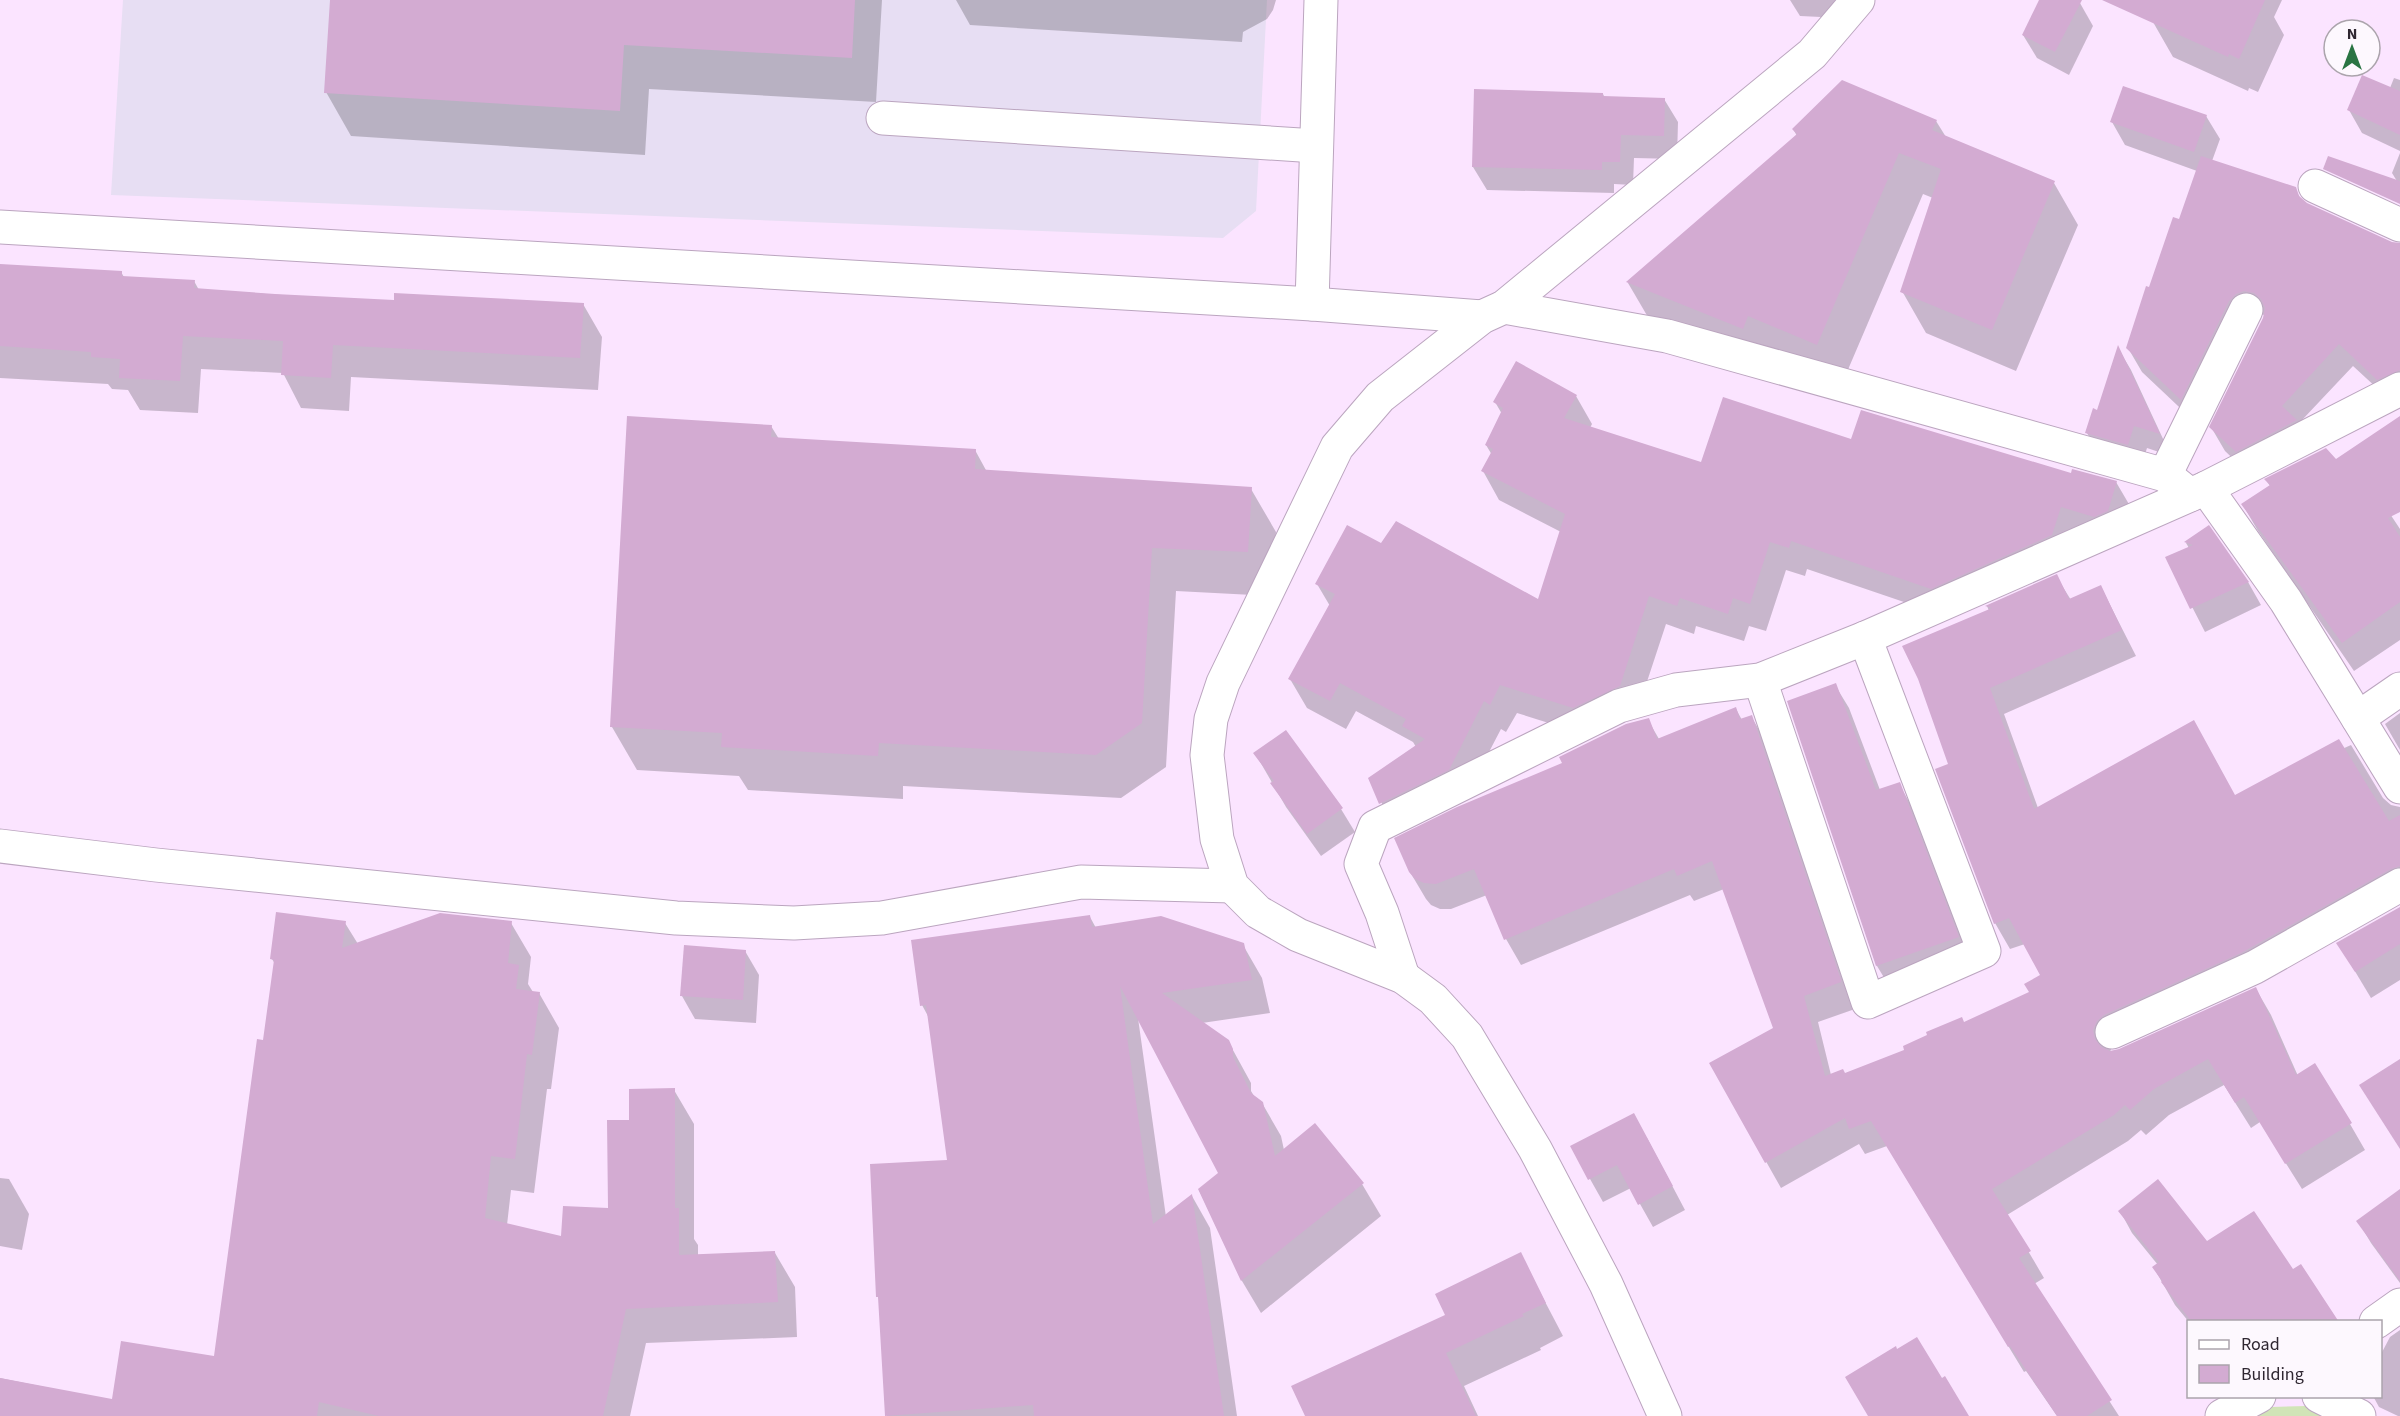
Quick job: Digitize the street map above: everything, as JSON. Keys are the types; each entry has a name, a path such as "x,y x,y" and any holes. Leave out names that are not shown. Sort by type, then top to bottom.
{"street":[{"path":"1312,304 1321,0"},
{"path":"1665,1416 1606,1284 1535,1149 1467,1036 1433,999 1402,977 1298,935 1258,912 1232,886 1217,839 1208,755 1211,720 1223,683 1337,447 1380,397 1493,312 1812,54 1858,0"},
{"path":"883,117 1316,146"},
{"path":"2315,186 2400,225"},
{"path":"0,226 1312,304 1493,312 1668,336 2165,475 2198,492 2286,602 2400,787"},
{"path":"2165,475 2246,310"},
{"path":"1402,977 1382,913 1361,864 1375,827 1618,706 1676,690 1760,680 1865,638 2198,492 2400,389"},
{"path":"1760,680 1868,1002 1984,951 1865,638"},
{"path":"2358,718 2400,688"},
{"path":"0,846 156,865 676,918 794,923 882,918 1081,882 1232,886"},
{"path":"2112,1032 2255,967 2400,885"},
{"path":"2379,1320 2400,1305"},
{"path":"2222,1416 2255,1398"},
{"path":"2323,1398 2359,1416"}],"shaded area":[{"path":"123,0 1267,0 1256,211 1223,238 111,195"}],"green space":[{"path":"2307,1406 2327,1416 2255,1416 2271,1407"}],"building":[{"path":"330,0 855,0 852,58 624,45 620,111 324,93"},
{"path":"2039,0 2082,0 2055,52 2022,35"},
{"path":"2102,0 2265,0 2239,59 2229,54 2228,57"},
{"path":"2361,78 2369,78 2400,91 2400,135 2347,110"},
{"path":"1842,80 1937,120 1932,130 2055,181 1992,330 1900,292 1941,169 1899,153 1817,345 1748,316 1743,329 1626,282 1797,134 1792,129"},
{"path":"2123,86 2207,115 2194,152 2110,122"},
{"path":"1474,89 1603,93 1603,96 1665,98 1664,136 1621,135 1620,162 1602,162 1602,170 1472,167"},
{"path":"2201,156 2296,187 2299,196 2307,203 2392,242 2400,243 2400,370 2377,380 2339,344 2282,406 2297,420 2236,452 2209,427 2263,318 2265,308 2261,299 2254,293 2244,291 2236,294 2229,301 2181,400 2126,348 2146,286 2149,287 2173,217 2179,219"},
{"path":"2328,156 2400,181 2400,204 2323,169"},
{"path":"0,264 122,271 122,276 195,280 194,288 275,294 394,300 394,293 584,303 580,358 333,345 331,378 281,375 283,341 183,336 180,381 119,378 120,359 91,357 91,352 0,346"},
{"path":"2118,345 2160,434 2134,426 2128,445 2085,433 2093,408 2097,410"},
{"path":"1516,361 1577,395 1564,418 1701,462 1723,397 1851,439 1861,410 2071,473 2072,469 2117,481 2108,511 2094,517 2061,507 2052,535 1931,589 1791,541 1789,548 1770,542 1750,604 1733,598 1728,614 1680,598 1677,606 1649,596 1620,686 1573,708 1500,685 1490,705 1484,701 1449,770 1379,804 1368,778 1425,739 1402,726 1406,719 1340,683 1330,701 1288,679 1335,594 1315,584 1347,525 1381,543 1396,521 1538,599 1565,514 1481,471 1493,449 1485,445 1503,408 1493,402"},
{"path":"627,416 772,425 771,437 976,449 975,469 1252,487 1248,552 1152,548 1142,723 1096,755 879,743 878,756 721,747 722,733 610,727"},
{"path":"2400,416 2400,512 2388,518 2400,537 2400,602 2342,643 2241,504 2270,485 2264,479 2326,448 2336,459"},
{"path":"2209,525 2249,582 2190,609 2165,557 2193,545 2184,542"},
{"path":"2057,574 2069,599 2101,585 2122,630 1990,688 2034,809 2194,720 2235,795 2339,739 2389,821 2400,815 2400,866 2241,953 2104,1015 2097,1021 2093,1030 2095,1039 2101,1047 2110,1051 2119,1049 2256,987 2296,1075 2315,1063 2352,1123 2285,1164 2244,1097 2235,1103 2208,1059 2154,1089 2130,1110 2125,1105 2114,1115 1992,1189 2031,1251 2019,1258 2112,1400 2087,1416 2057,1416 2010,1346 2008,1347 1871,1121 1849,1129 1845,1118 1765,1163 1709,1063 1773,1028 1712,861 1677,876 1674,869 1504,940 1474,869 1436,884 1424,883 1415,879 1409,872 1394,838 1457,807 1562,763 1559,757 1626,724 1649,718 1657,739 1736,707 1740,719 1752,715 1841,980 1841,982 1804,996 1825,1076 1843,1069 1845,1073 1904,1050 1903,1046 1927,1035 1926,1032 1962,1017 1964,1022 2029,992 2024,984 2040,975 2009,918 1994,924 1935,769 1948,764 1918,679 1902,646 1992,608 1985,606"},
{"path":"1836,683 1876,790 1900,782 1959,937 1876,966 1787,701"},
{"path":"1286,730 1343,808 1307,834 1270,783 1274,781 1253,753"},
{"path":"2400,907 2400,944 2355,972 2336,943"},
{"path":"276,912 346,921 342,948 440,913 512,921 508,963 519,965 516,989 540,992 532,1055 527,1054 515,1159 491,1156 485,1218 561,1236 563,1206 608,1208 607,1120 629,1120 629,1089 675,1088 675,1208 679,1208 679,1255 775,1251 778,1302 626,1309 603,1416 379,1416 319,1402 317,1416 0,1416 0,1378 112,1399 121,1341 214,1356 257,1039 263,1040 274,960 270,959"},
{"path":"1090,915 1092,927 1161,916 1244,943 1252,980 1162,993 1229,1040 1233,1049 1233,1057 1251,1093 1263,1102 1275,1156 1315,1123 1364,1183 1241,1281 1198,1189 1218,1173 1120,986 1153,1224 1192,1194 1224,1416 1034,1416 1033,1405 885,1416 878,1297 876,1297 870,1164 947,1160 926,1005 920,1006 911,940"},
{"path":"684,945 746,950 743,1000 680,996"},
{"path":"2400,1059 2400,1149 2359,1085"},
{"path":"1634,1113 1673,1186 1638,1205 1617,1165 1588,1180 1570,1146"},
{"path":"2158,1179 2207,1241 2254,1211 2293,1269 2301,1264 2338,1320 2190,1320 2152,1267 2159,1262 2118,1211"},
{"path":"2400,1189 2400,1281 2356,1221"},
{"path":"1521,1252 1546,1303 1446,1353 1476,1416 1305,1416 1291,1386 1445,1315 1435,1294"},
{"path":"1917,1337 1942,1378 1945,1376 1969,1416 1868,1416 1845,1377 1896,1346 1897,1349"}]}
